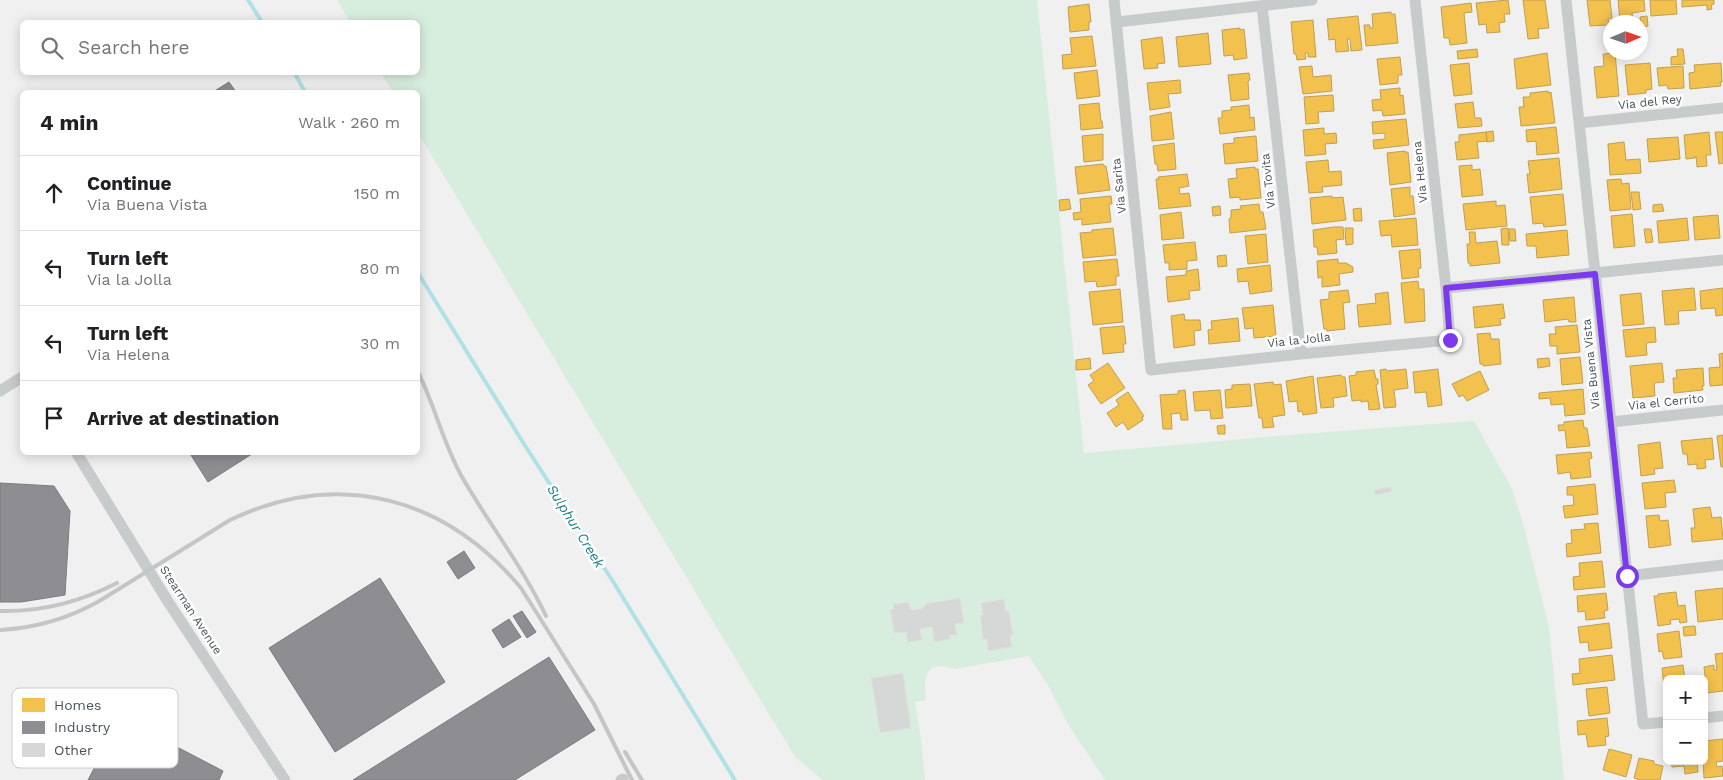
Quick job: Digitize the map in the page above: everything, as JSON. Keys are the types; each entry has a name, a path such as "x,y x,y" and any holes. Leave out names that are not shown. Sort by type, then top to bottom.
{"street":[{"name":"Via Sarita","path":"1114,0 1151,370"},
{"path":"1117,22 1312,0"},
{"name":"Via Helena","path":"1415,0 1450,340"},
{"name":"Via Buena Vista","path":"1566,0 1643,724 1663,722"},
{"name":"Via Tovita","path":"1262,6 1301,354"},
{"name":"Via del Rey","path":"1579,123 1723,108"},
{"path":"1446,288 1723,260"},
{"name":"Via la Jolla","path":"1151,370 1450,340"},
{"path":"0,391 20,378"},
{"name":"Via el Cerrito","path":"1611,422 1723,410"},
{"name":"Stearman Avenue","path":"78,455 164,595 285,780"},
{"path":"1627,576 1723,565"},
{"path":"1708,718 1723,716"}],"green space":[{"path":"337,0 1037,0 1084,453 1474,421 1512,489 1524,527 1549,627 1564,780 1105,780 1069,726 1049,687 1029,656 955,669 939,666 929,671 925,681 925,700 915,702 925,780 823,780 795,757 420,136 420,90 392,90 382,75 420,75 420,20 349,20"}],"building: Homes":[{"path":"1508,0 1510,14 1504,14 1505,22 1499,23 1500,32 1487,33 1486,24 1479,25 1476,3"},
{"path":"1523,0 1545,0 1549,28 1538,29 1539,38 1528,39"},
{"path":"1587,0 1610,0 1612,15 1603,15 1603,25 1590,26"},
{"path":"1618,0 1644,0 1645,11 1632,13 1632,15 1619,15"},
{"path":"1650,0 1676,0 1677,14 1651,16"},
{"path":"1682,0 1714,0 1714,4 1711,5 1712,9 1707,10 1707,5 1682,7"},
{"path":"1471,3 1472,12 1464,13 1467,43 1450,45 1449,38 1444,38 1441,7"},
{"path":"1089,4 1091,22 1089,22 1089,30 1070,32 1068,7"},
{"path":"1391,12 1391,14 1395,14 1398,43 1366,46 1364,25 1370,25 1370,28 1373,28 1372,14"},
{"path":"1358,16 1362,50 1351,51 1350,39 1347,39 1349,51 1336,52 1335,39 1329,40 1327,19"},
{"path":"1313,20 1316,57 1308,57 1308,53 1305,53 1306,59 1297,60 1296,54 1294,54 1291,22"},
{"path":"1240,28 1240,30 1244,29 1247,58 1234,60 1233,55 1224,56 1222,30"},
{"path":"1208,33 1211,64 1179,67 1176,37"},
{"path":"1092,36 1096,66 1063,69 1062,55 1072,54 1070,38"},
{"path":"1162,37 1165,63 1157,64 1158,68 1144,69 1141,40"},
{"path":"1477,49 1478,57 1458,59 1457,51"},
{"path":"1677,49 1683,49 1685,64 1671,65 1671,57 1678,56"},
{"path":"1547,53 1551,85 1517,89 1514,59"},
{"path":"1400,57 1402,75 1398,75 1398,83 1380,85 1377,59"},
{"path":"1604,60 1616,60 1619,96 1597,98 1594,67 1604,66"},
{"path":"1469,63 1472,94 1454,96 1450,65"},
{"path":"1650,63 1652,89 1646,90 1646,93 1628,95 1625,65"},
{"path":"1721,63 1721,86 1690,89 1689,73 1695,72 1694,65"},
{"path":"1312,66 1313,77 1331,75 1332,91 1303,94 1299,67"},
{"path":"1683,66 1684,88 1668,89 1667,85 1659,86 1657,68"},
{"path":"1097,70 1100,96 1077,99 1074,73"},
{"path":"1249,73 1249,99 1231,101 1228,75"},
{"path":"1180,80 1181,93 1168,94 1170,107 1150,110 1147,83"},
{"path":"1400,88 1400,96 1403,95 1405,114 1383,116 1382,110 1373,111 1372,100 1381,99 1380,90"},
{"path":"1548,91 1548,93 1551,92 1555,123 1521,126 1519,107 1524,107 1523,97 1530,97 1530,93"},
{"path":"1333,95 1334,111 1318,112 1319,123 1306,124 1304,97"},
{"path":"1473,102 1475,118 1481,118 1482,126 1458,128 1455,104"},
{"path":"1099,103 1103,128 1081,130 1079,105"},
{"path":"1249,105 1250,118 1254,117 1255,130 1220,134 1218,118 1222,118 1222,111 1231,110 1231,107"},
{"path":"1171,112 1174,139 1152,141 1150,116"},
{"path":"1406,119 1409,145 1374,149 1373,140 1385,139 1385,133 1373,134 1372,122"},
{"path":"1556,127 1559,153 1537,155 1536,141 1527,142 1526,130"},
{"path":"1324,128 1324,134 1336,133 1337,143 1325,144 1326,154 1305,156 1303,130"},
{"path":"1493,131 1494,141 1487,142 1486,132"},
{"path":"1486,132 1487,141 1477,142 1479,158 1457,160 1455,142 1459,142 1459,135"},
{"path":"1709,132 1711,155 1706,155 1707,166 1697,167 1696,156 1695,158 1686,159 1684,135"},
{"path":"1715,132 1723,132 1723,163 1719,164"},
{"path":"1103,134 1103,160 1084,162 1082,136"},
{"path":"1256,136 1258,161 1225,164 1223,144 1234,143 1234,138"},
{"path":"1678,137 1680,159 1649,162 1647,139"},
{"path":"1624,142 1626,160 1640,159 1641,173 1610,175 1608,144"},
{"path":"1174,143 1176,169 1158,171 1157,164 1155,164 1153,146"},
{"path":"1408,152 1411,182 1390,185 1387,153"},
{"path":"1559,158 1562,189 1529,193 1527,174 1530,174 1528,161"},
{"path":"1328,160 1329,172 1341,171 1342,185 1322,187 1323,192 1309,193 1306,162"},
{"path":"1103,164 1106,166 1110,190 1078,194 1075,167"},
{"path":"1472,165 1472,170 1480,169 1483,195 1462,197 1459,166"},
{"path":"1255,167 1255,169 1258,169 1261,198 1240,200 1240,197 1230,198 1228,179 1237,178 1236,169"},
{"path":"1187,174 1189,186 1179,188 1180,194 1189,193 1191,206 1159,209 1156,179 1159,179 1158,177"},
{"path":"1621,179 1622,184 1629,183 1631,209 1610,211 1607,180"},
{"path":"1410,187 1410,196 1413,196 1415,214 1394,217 1391,189"},
{"path":"1631,192 1639,192 1641,209 1633,210"},
{"path":"1563,194 1566,225 1544,227 1543,223 1533,224 1530,197"},
{"path":"1111,196 1112,204 1109,204 1111,222 1082,225 1082,219 1074,220 1073,213 1081,212 1080,199"},
{"path":"1332,196 1332,198 1343,197 1346,220 1312,224 1310,198"},
{"path":"1069,199 1071,209 1060,211 1059,200"},
{"path":"1496,201 1496,206 1505,205 1507,226 1466,230 1463,204"},
{"path":"1259,204 1260,212 1263,212 1266,229 1230,233 1229,219 1231,218 1231,210 1241,209 1240,206"},
{"path":"1662,204 1664,211 1653,212 1653,205"},
{"path":"1220,206 1221,215 1213,216 1212,207"},
{"path":"1361,208 1362,221 1354,221 1353,209"},
{"path":"1181,212 1184,238 1162,240 1160,215"},
{"path":"1632,214 1635,246 1614,248 1611,216"},
{"path":"1718,215 1720,238 1695,240 1693,217"},
{"path":"1416,218 1418,245 1392,247 1391,235 1381,236 1379,221"},
{"path":"1687,218 1689,240 1659,243 1657,221"},
{"path":"1343,227 1344,239 1336,240 1337,253 1318,255 1317,247 1314,247 1313,230"},
{"path":"1113,228 1116,255 1083,258 1080,233"},
{"path":"1345,228 1353,228 1353,244 1346,245"},
{"path":"1508,228 1509,245 1502,245 1501,229"},
{"path":"1509,229 1515,229 1516,241 1510,241"},
{"path":"1644,229 1651,229 1653,242 1646,243"},
{"path":"1567,230 1569,255 1537,258 1536,246 1527,246 1526,234"},
{"path":"1469,232 1475,232 1476,243 1497,241 1500,263 1470,266 1470,263 1468,263 1467,244 1470,244"},
{"path":"1266,234 1268,262 1248,264 1245,236"},
{"path":"1195,242 1197,260 1187,261 1187,269 1169,270 1169,263 1165,263 1163,245"},
{"path":"1420,249 1421,268 1418,269 1419,277 1402,279 1399,251"},
{"path":"1226,255 1227,266 1218,267 1217,256"},
{"path":"1117,259 1119,276 1116,276 1116,285 1097,287 1096,281 1085,282 1083,262"},
{"path":"1338,259 1338,263 1346,263 1353,267 1353,272 1339,274 1340,285 1322,287 1322,277 1318,278 1317,261"},
{"path":"1270,265 1272,291 1250,294 1248,281 1238,282 1237,269"},
{"path":"1198,269 1200,290 1189,291 1190,299 1168,302 1166,277 1186,275 1186,271"},
{"path":"1418,281 1419,289 1424,289 1425,321 1405,323 1401,283"},
{"path":"1694,288 1696,310 1678,311 1679,324 1665,325 1662,291"},
{"path":"1723,288 1723,315 1716,316 1715,308 1701,309 1700,291"},
{"path":"1120,289 1123,322 1093,325 1089,292"},
{"path":"1348,290 1350,302 1343,303 1345,329 1327,331 1327,329 1324,329 1320,300 1329,299 1329,292"},
{"path":"1388,292 1391,324 1359,327 1357,305 1376,303 1375,294"},
{"path":"1641,293 1644,324 1623,326 1620,295"},
{"path":"1574,297 1576,322 1569,322 1568,319 1545,322 1543,300"},
{"path":"1503,304 1505,318 1500,319 1501,325 1475,328 1473,307"},
{"path":"1273,305 1276,336 1254,338 1253,328 1245,329 1242,308"},
{"path":"1184,314 1185,320 1200,320 1201,330 1194,331 1195,345 1174,348 1171,316"},
{"path":"1238,318 1240,341 1209,344 1208,330 1212,329 1211,321"},
{"path":"1577,325 1580,352 1557,354 1557,346 1550,346 1549,334 1556,334 1555,327"},
{"path":"1124,326 1126,344 1123,344 1124,352 1103,354 1100,328"},
{"path":"1655,327 1656,342 1646,343 1647,355 1626,357 1623,330"},
{"path":"1490,333 1491,339 1499,339 1501,364 1483,366 1483,364 1480,364 1477,334"},
{"path":"1723,353 1723,385 1710,386 1709,368 1720,367 1719,354"},
{"path":"1580,357 1583,383 1562,385 1560,359"},
{"path":"1090,358 1091,369 1076,370 1076,360"},
{"path":"1549,358 1550,366 1538,368 1537,359"},
{"path":"1108,363 1125,388 1101,404 1088,385 1094,381 1090,375"},
{"path":"1662,363 1664,382 1654,383 1655,396 1633,398 1630,366"},
{"path":"1703,368 1703,390 1674,393 1673,378 1677,378 1676,370"},
{"path":"1386,369 1387,371 1406,369 1408,388 1394,390 1396,407 1384,408 1380,370"},
{"path":"1438,369 1442,405 1428,407 1426,392 1415,393 1413,372"},
{"path":"1374,370 1376,379 1378,379 1378,384 1376,385 1380,409 1369,410 1368,401 1352,401 1349,376 1356,375 1356,372"},
{"path":"1480,371 1489,390 1467,401 1463,395 1459,397 1452,384"},
{"path":"1341,375 1345,377 1347,396 1333,398 1334,407 1321,408 1317,378"},
{"path":"1313,376 1317,413 1303,415 1302,411 1298,412 1297,401 1289,402 1286,381"},
{"path":"1273,382 1274,385 1281,384 1285,415 1272,417 1274,427 1263,428 1262,418 1259,418 1254,384"},
{"path":"1250,384 1252,406 1226,408 1225,390 1232,389 1232,385"},
{"path":"1583,389 1585,414 1565,416 1564,404 1551,405 1550,398 1539,399 1539,393"},
{"path":"1185,390 1188,420 1181,420 1180,413 1171,414 1172,429 1163,429 1160,395 1178,394 1178,391"},
{"path":"1220,390 1223,418 1211,419 1210,410 1195,411 1193,392"},
{"path":"1128,392 1144,416 1142,417 1143,420 1128,430 1123,422 1116,427 1107,413 1119,405 1116,400"},
{"path":"1583,420 1584,428 1587,428 1590,446 1567,448 1565,430 1559,431 1558,425 1564,425 1564,422"},
{"path":"1225,425 1225,434 1218,434 1217,426"},
{"path":"1723,435 1723,467 1721,467 1717,436"},
{"path":"1712,438 1714,459 1705,460 1706,468 1697,469 1697,464 1688,465 1687,454 1683,454 1681,441"},
{"path":"1660,442 1663,468 1654,469 1655,474 1641,476 1638,445"},
{"path":"1591,452 1592,458 1589,459 1591,477 1571,479 1570,472 1558,474 1556,455"},
{"path":"1674,480 1676,492 1665,493 1666,507 1645,509 1642,483"},
{"path":"1595,484 1598,514 1565,518 1563,506 1574,505 1573,495 1567,495 1567,487"},
{"path":"1710,507 1712,518 1721,517 1723,539 1692,542 1691,528 1695,528 1693,509"},
{"path":"1659,515 1660,521 1668,520 1671,545 1649,548 1646,516"},
{"path":"1598,523 1601,553 1567,557 1566,544 1572,543 1571,530 1585,529 1584,524"},
{"path":"1602,561 1605,587 1574,590 1573,577 1580,576 1579,563"},
{"path":"1723,588 1723,619 1698,622 1695,591"},
{"path":"1676,592 1678,606 1685,605 1687,622 1680,623 1679,619 1670,620 1671,624 1658,626 1654,596"},
{"path":"1606,593 1608,610 1604,611 1605,618 1586,620 1585,611 1578,612 1577,596"},
{"path":"1609,623 1612,648 1589,651 1588,642 1580,643 1578,627"},
{"path":"1695,626 1696,635 1684,636 1683,627"},
{"path":"1679,631 1682,657 1664,659 1662,651 1659,652 1657,634"},
{"path":"1723,653 1723,691 1708,693 1708,675 1705,675 1704,667 1714,665 1714,670 1717,670 1715,654"},
{"path":"1612,655 1615,680 1573,685 1572,674 1580,673 1579,659"},
{"path":"1683,665 1684,675 1663,675 1663,677 1662,668"},
{"path":"1607,687 1610,713 1589,716 1586,689"},
{"path":"1607,718 1609,736 1605,737 1606,745 1588,747 1586,734 1578,735 1577,721"},
{"path":"1723,739 1723,761 1716,762 1717,767 1722,766 1723,776 1704,778 1703,765 1708,765 1708,741"},
{"path":"1609,749 1632,755 1626,777 1603,770"},
{"path":"1639,758 1654,761 1654,764 1663,766 1660,780 1640,780 1634,778"},
{"path":"1672,765 1697,765 1698,772 1685,774 1684,766 1672,767"}],"building: Industry":[{"path":"229,82 235,90 216,90"},
{"path":"191,455 250,455 208,482"},
{"path":"0,483 54,486 70,511 65,595 21,602 0,602"},
{"path":"464,551 475,568 458,579 447,562"},
{"path":"380,578 445,682 335,752 269,648"},
{"path":"522,611 536,632 527,638 513,616"},
{"path":"509,619 521,637 503,648 492,630"},
{"path":"549,657 595,730 515,780 353,780"},
{"path":"178,748 223,771 219,780 88,780 94,768 178,768"}],"building: Other":[{"path":"1391,487 1392,492 1375,495 1374,490"},
{"path":"960,598 964,623 955,624 957,635 950,636 951,639 934,642 932,627 920,629 922,640 908,642 906,632 894,633 890,610 894,609 893,604 908,602 911,610 923,608 925,604"},
{"path":"1004,599 1006,611 1009,611 1013,635 1010,635 1012,647 988,651 987,639 983,640 980,615 983,615 981,603"},
{"path":"903,673 911,728 880,733 871,678"}],"waterway":[{"name":"Sulphur Creek","path":"248,0 261,20"},
{"name":"Sulphur Creek","path":"296,75 304,90"},
{"name":"Sulphur Creek","path":"420,276 524,444 614,583 735,780"}],"railway":[{"path":"420,377 455,464 527,580 546,616"},
{"path":"0,630 40,624 77,612 101,600 230,520 271,504 311,496 350,495 388,500 424,513 459,532 491,557 521,588 594,704 632,780"},
{"path":"0,611 31,610 60,605 89,596 117,583"},
{"path":"625,752 642,780"}],"route":[{"path":"1450,340 1446,288 1595,274 1627,576"}]}
